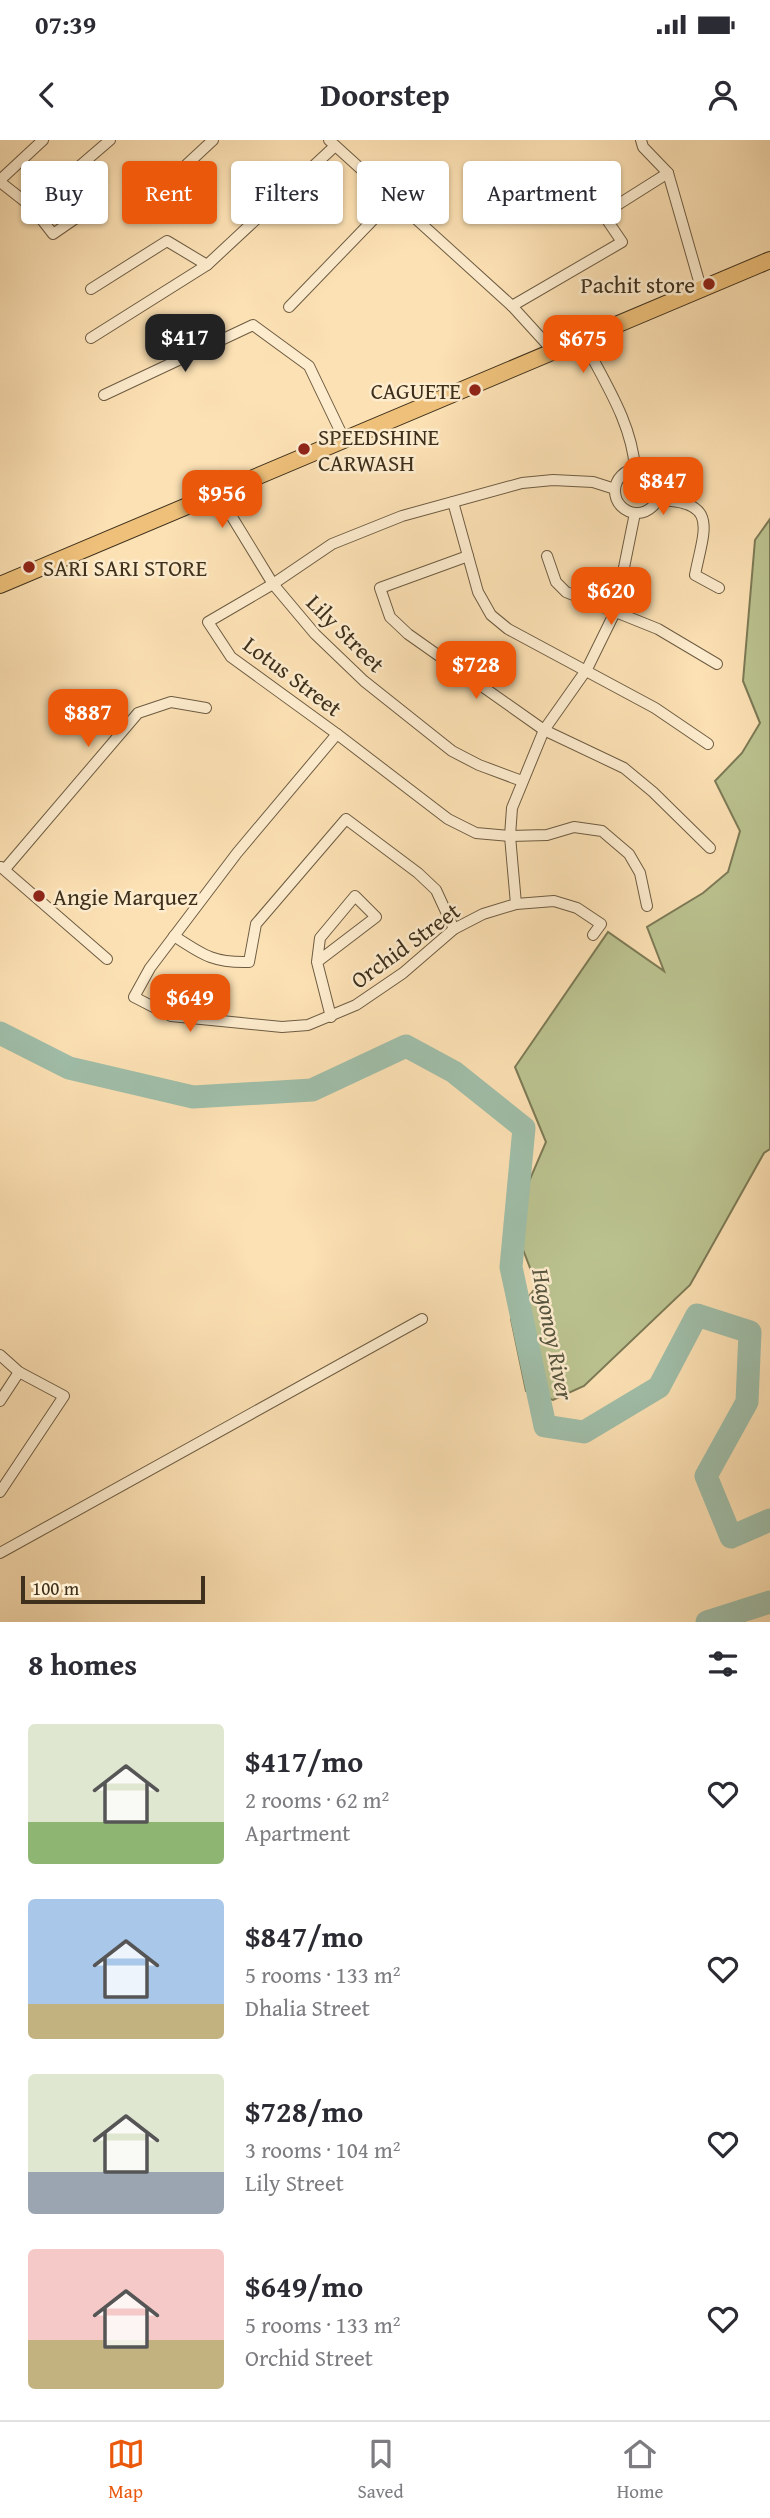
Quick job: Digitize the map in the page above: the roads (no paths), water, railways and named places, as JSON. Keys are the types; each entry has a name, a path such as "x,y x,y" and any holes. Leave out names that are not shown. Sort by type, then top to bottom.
{"main road":[{"path":"0,585 770,260"}],"street":[{"path":"21,198 0,181 43,140"},
{"path":"86,161 110,140"},
{"path":"190,161 213,140"},
{"path":"641,140 643,147 668,173 701,288"},
{"path":"91,338 207,265 332,143 357,165"},
{"path":"512,306 622,242 603,214 668,173"},
{"path":"45,224 53,234 68,224"},
{"path":"289,307 369,224"},
{"path":"422,224 512,306 552,351"},
{"path":"91,289 167,241 207,265"},
{"path":"104,395 253,325 309,366 344,439"},
{"path":"582,338 626,425 634,447 635,469"},
{"path":"635,469 643,470 655,478 659,493 657,500 648,510 635,513 622,507 615,489 622,475 635,469"},
{"name":"Lotus Street","path":"615,489 593,482 553,480 522,483 402,516 332,544 273,584 208,622 230,657 448,819 476,833 510,836 547,835 574,827 602,831 629,854 640,873 648,906"},
{"name":"Lily Street","path":"218,494 273,584 315,635 364,681 452,751 479,765 522,781"},
{"path":"657,500 681,500 698,510 705,525 695,575 719,587"},
{"path":"453,502 478,592 491,615 508,629 587,669 655,708 708,744"},
{"path":"516,904 510,836 512,808 544,730 587,669 615,612 635,513"},
{"path":"468,556 380,588 390,617 408,634 544,730 624,768 653,792 710,848"},
{"path":"547,556 556,582 566,592 657,629 716,664"},
{"path":"107,958 3,868 138,713 172,702 206,708"},
{"name":"Orchid Street","path":"337,734 237,853 150,968 134,997 171,1016 282,1027 307,1025 356,1005 403,973 454,929 483,914 516,904 554,901 578,908 601,924 593,935"},
{"path":"174,936 202,955 224,962 249,962 256,924 346,819 418,873 436,890 454,929"},
{"path":"317,962 376,917 355,896 320,938 317,962 331,1017"},
{"path":"0,1553 422,1319"},
{"path":"0,1354 19,1372 64,1396 0,1492"},
{"path":"0,1401 19,1372"}],"waterway":[{"name":"Hagonoy River","path":"0,1033 69,1068 193,1097 312,1090 406,1046 454,1072 524,1128 511,1267 545,1426 584,1432 659,1387 697,1315 750,1332 747,1402 706,1476 731,1537 770,1520"},
{"name":"Hagonoy River","path":"707,1622 770,1602"}],"place":[{"name":"Pachit store","path":"709,284"},
{"name":"CAGUETE","path":"475,390"},
{"name":"SPEEDSHINE CARWASH","path":"304,449"},
{"name":"SARI SARI STORE","path":"29,567"},
{"name":"Angie Marquez","path":"39,896"}]}
